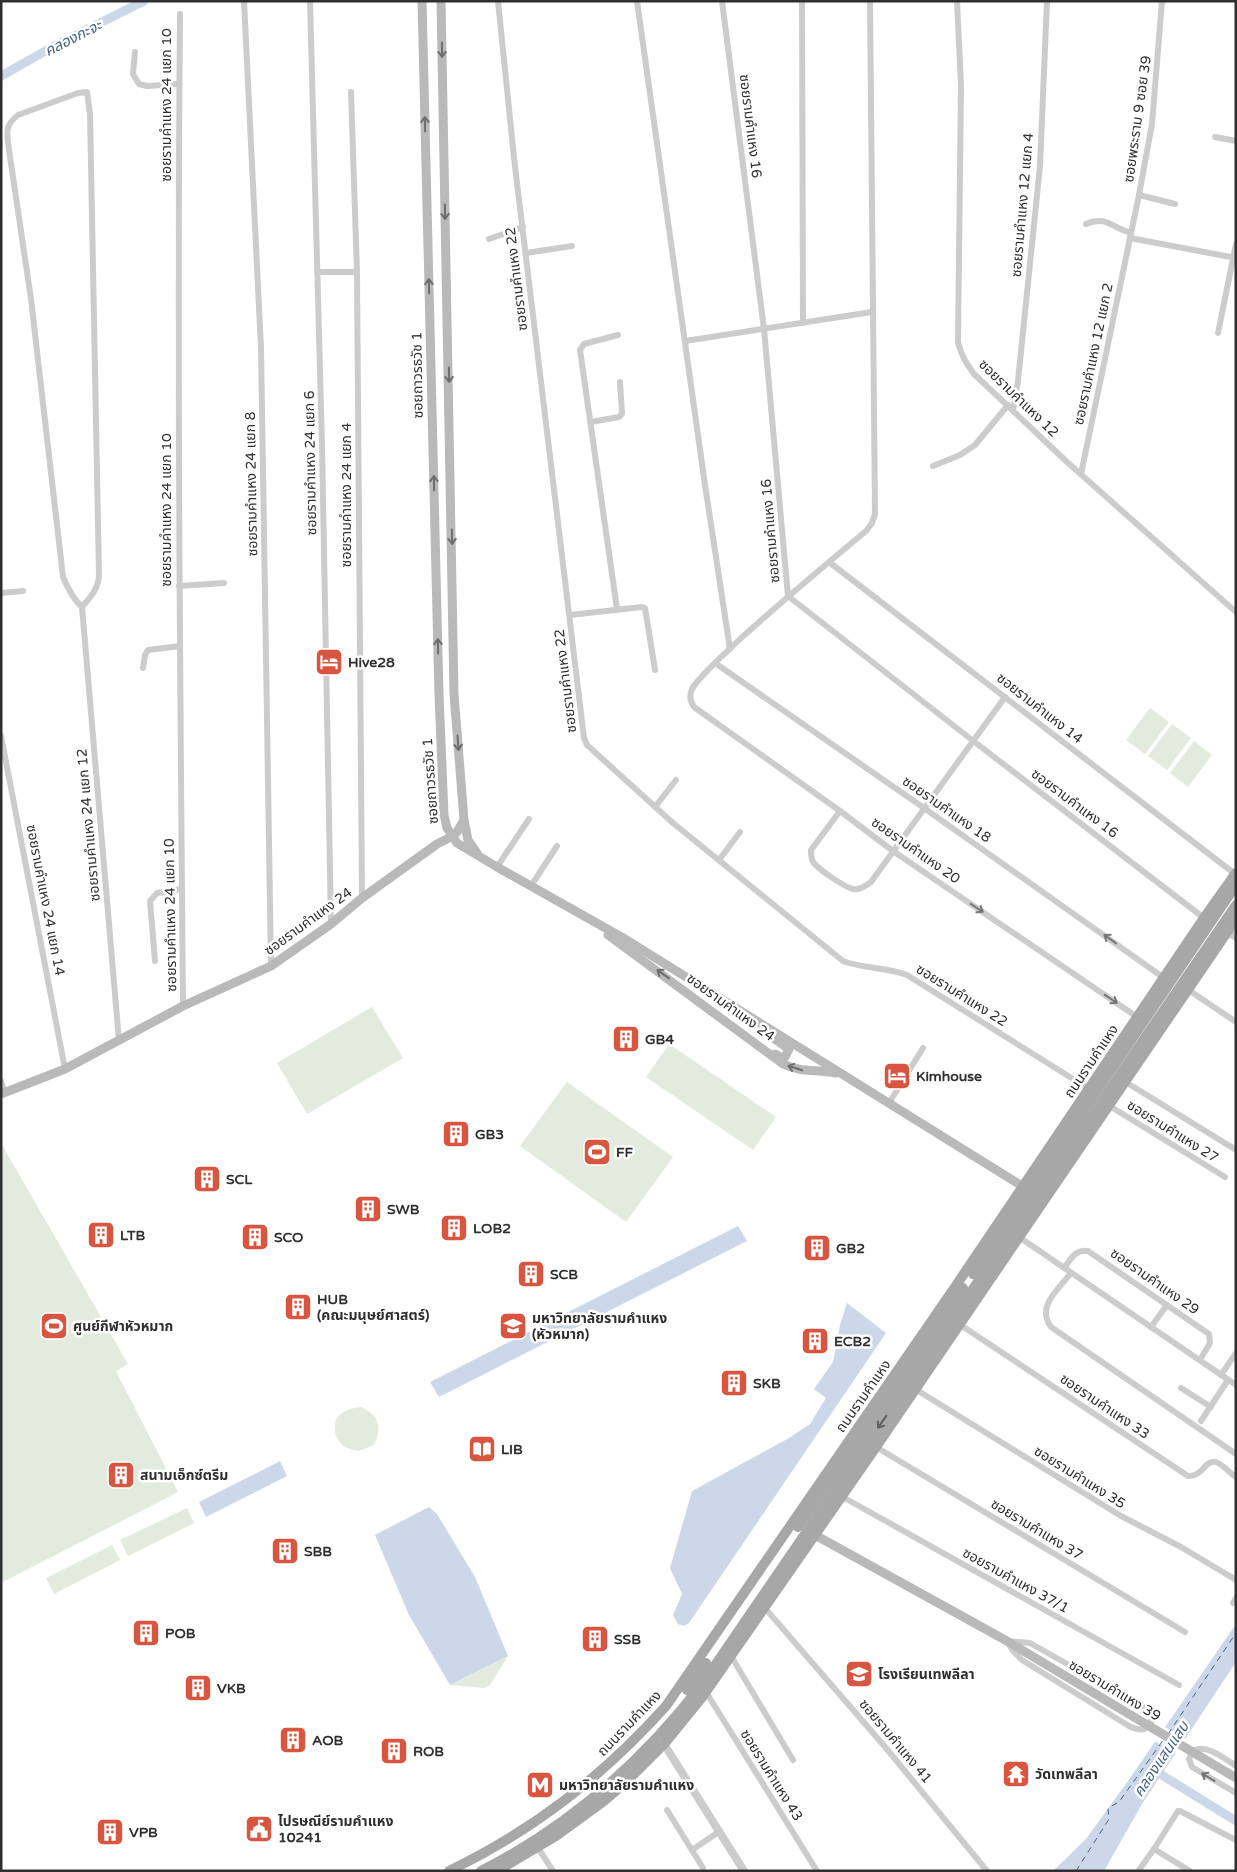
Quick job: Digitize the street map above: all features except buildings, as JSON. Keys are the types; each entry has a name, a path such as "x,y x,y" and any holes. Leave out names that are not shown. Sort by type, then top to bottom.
{"main road":[{"name":"ซอยถาวรธวัช 1","path":"422,1 439,695 444,815 451,837 457,832 464,820"},
{"path":"441,1 454,694 464,820 468,840 480,857"},
{"path":"429,309 447,309"},
{"path":"439,695 440,700 444,701 452,700 454,694"},
{"path":"444,815 441,835 437,844 454,847 480,857"},
{"name":"ซอยรามคำแหง 24","path":"3,1094 66,1069 183,1006 271,966 331,924 362,898 437,844 451,837 457,843 480,857 589,918 730,1004 1022,1186"},
{"name":"ถนนรามคำแหง","path":"449,1871 525,1829 579,1790 630,1745 666,1706 966,1271 1235,874"},
{"name":"ถนนรามคำแหง","path":"462,1871 525,1837 588,1792 650,1734 695,1679 1236,885"},
{"path":"481,1871 529,1844 594,1798 626,1770 680,1713 703,1683 1236,905"},
{"name":"ซอยรามคำแหง 24","path":"589,918 601,930 783,1064 802,1071 829,1072 842,1075"},
{"path":"497,1871 538,1848 604,1801 664,1744 705,1694 876,1447 1188,988 1231,934 1236,919"},
{"path":"730,1004 751,1024 789,1049 785,1057 782,1058 766,1050"},
{"path":"1124,1037 1145,1051"},
{"path":"1022,1186 1048,1194"},
{"path":"793,1522 815,1535"},
{"name":"ซอยรามคำแหง 39","path":"815,1535 1007,1641 1236,1778"},
{"path":"683,1683 705,1694"}],"street":[{"name":"ซอยรามคำแหง 24 แยก 8","path":"244,1 261,348 271,966"},
{"name":"ซอยรามคำแหง 24 แยก 6","path":"310,1 318,272 331,924"},
{"name":"ซอยรามคำแหง 22","path":"498,1 584,738 587,745 655,807 843,961 853,965 907,975 1089,1089"},
{"path":"637,1 730,649"},
{"name":"ซอยรามคำแหง 16","path":"722,1 764,329 788,596 1204,918"},
{"path":"802,1 803,323"},
{"path":"715,664 788,596 866,531 872,523 875,514 870,1"},
{"name":"ซอยรามคำแหง 12","path":"957,1 961,85 958,342 963,357 974,374 1081,474 1236,612"},
{"name":"ซอยรามคำแหง 12 แยก 4","path":"1013,410 1018,381 1040,166 1047,1"},
{"name":"ซอยพระราม 9 ซอย 39","path":"1130,236 1152,124 1162,1"},
{"name":"ซอยรามคำแหง 24 แยก 10","path":"180,14 179,586 183,1006"},
{"path":"136,52 133,74 139,84 147,86 179,84"},
{"path":"87,92 89,103 99,576 93,594 82,607 72,596 63,578 31,299 7,127 11,120 18,115 78,93 87,92"},
{"name":"ซอยรามคำแหง 24 แยก 4","path":"351,92 357,272 362,898"},
{"path":"1215,137 1236,140"},
{"path":"1139,195 1175,204"},
{"path":"1086,224 1100,220 1115,225 1130,236 1234,258"},
{"path":"489,239 523,227"},
{"name":"ซอยรามคำแหง 12 แยก 2","path":"1081,474 1130,236"},
{"path":"1218,333 1236,244"},
{"path":"526,253 572,246"},
{"path":"318,272 357,272"},
{"path":"686,342 872,312"},
{"path":"617,608 592,422 580,350 584,344 618,335"},
{"path":"592,422 622,414 620,382"},
{"path":"933,466 960,455 975,445 1008,405"},
{"name":"ซอยรามคำแหง 14","path":"829,562 1235,874"},
{"path":"179,586 224,583"},
{"path":"1,594 23,590"},
{"name":"ซอยรามคำแหง 24 แยก 12","path":"82,607 119,1041"},
{"path":"570,615 617,608 645,608 655,670"},
{"path":"143,668 144,655 148,650 180,646"},
{"name":"ซอยรามคำแหง 20","path":"715,664 693,687 690,700 694,706 893,851 1137,1017"},
{"name":"ซอยรามคำแหง 18","path":"715,664 924,808 1164,978"},
{"path":"840,811 811,850 810,857 814,864 843,885 853,889 863,888 870,882 1005,697"},
{"name":"ซอยรามคำแหง 24 แยก 14","path":"1,736 66,1069"},
{"path":"655,807 676,780"},
{"path":"497,867 529,819"},
{"path":"719,860 740,832"},
{"path":"531,886 557,846"},
{"path":"155,961 150,901 157,893 182,890"},
{"path":"1188,988 1236,1022"},
{"path":"889,1103 923,1048"},
{"path":"1,1081 3,1094"},
{"name":"ซอยรามคำแหง 27","path":"1124,1082 1236,1150"},
{"name":"ซอยรามคำแหง 27","path":"1108,1105 1225,1177"},
{"path":"1019,1237 1236,1385"},
{"name":"ซอยรามคำแหง 29","path":"1064,1268 1077,1252 1088,1250 1209,1334 1210,1343 1200,1360"},
{"path":"1071,1273 1045,1306 1044,1315 1051,1327 1236,1454"},
{"path":"1151,1327 1167,1305"},
{"name":"ซอยรามคำแหง 33","path":"959,1324 1188,1476 1194,1477 1208,1464 1214,1462 1236,1477"},
{"path":"1222,1375 1236,1354"},
{"path":"1201,1421 1228,1380"},
{"path":"1181,1388 1211,1407"},
{"name":"ซอยรามคำแหง 35","path":"915,1389 1120,1516 1181,1547 1236,1580"},
{"name":"ซอยรามคำแหง 37","path":"876,1447 1185,1632"},
{"name":"ซอยรามคำแหง 37/1","path":"842,1496 1179,1684"},
{"name":"ซอยรามคำแหง 41","path":"764,1608 886,1748 987,1871"},
{"name":"ซอยรามคำแหง 39","path":"1007,1641 1030,1643 1149,1710 1153,1714 1153,1720 1147,1728 1140,1730 1129,1726 1022,1660 1007,1641"},
{"path":"732,1656 793,1760"},
{"name":"ซอยรามคำแหง 43","path":"705,1694 817,1871"},
{"path":"664,1744 744,1871"},
{"path":"1236,1766 1200,1748 1193,1751 1189,1759 1192,1766 1197,1770 1236,1793"},
{"path":"667,1810 703,1868"},
{"path":"1139,1870 1179,1811 1236,1840"},
{"path":"692,1850 720,1832"},
{"path":"538,1848 553,1871"},
{"path":"1154,1849 1190,1871"}],"shaded area":[{"path":"1150,708 1169,722 1145,754 1126,740"},
{"path":"1172,724 1191,738 1167,770 1148,756"},
{"path":"1194,741 1212,755 1188,787 1170,773"},
{"path":"372,1007 403,1058 307,1114 277,1063"},
{"path":"669,1044 776,1117 753,1150 646,1077"},
{"name":"FF","path":"567,1082 673,1157 626,1222 520,1146"},
{"name":"ศูนย์กีฬาหัวหมาก","path":"1,1143 128,1364 116,1371 178,1492 1,1583"},
{"path":"361,1407 372,1414 379,1427 374,1445 359,1451 349,1449 340,1443 337,1439 335,1425 338,1417 343,1412"},
{"path":"187,1508 194,1523 128,1556 120,1540"},
{"path":"112,1545 120,1560 54,1594 46,1578"},
{"path":"508,1656 490,1685 484,1688 451,1685"}],"water":[{"path":"738,1226 747,1241 439,1397 430,1382"},
{"path":"847,1303 886,1333 689,1623 684,1626 678,1624 673,1615 682,1594 670,1568 692,1491 789,1438 810,1424 826,1398 814,1389 833,1362 840,1325"},
{"path":"280,1461 287,1476 206,1517 199,1502"},
{"path":"429,1507 437,1514 475,1577 508,1656 450,1685 409,1615 375,1535"},
{"name":"คลองแสนแสบ","path":"1236,1624 1236,1662 1142,1804 1104,1871 1053,1871 1086,1839"}],"pier":[{"path":"1163,1726 1187,1740 1177,1754 1153,1740"}],"waterway":[{"name":"คลองกะจะ","path":"1,76 56,45 144,1"},
{"name":"คลองแสนแสบ","path":"1152,1769 1236,1821"}],"ferry route":[{"path":"1168,1734 1236,1633"},
{"path":"1076,1871 1109,1819 1108,1808 1119,1802 1164,1739"}],"place":[{"name":"Hive28","path":"329,662"},
{"name":"GB4","path":"626,1039"},
{"name":"Kimhouse","path":"897,1076"},
{"name":"GB3","path":"456,1134"},
{"name":"FF","path":"597,1152"},
{"name":"SCL","path":"207,1179"},
{"name":"SWB","path":"368,1209"},
{"name":"LOB2","path":"454,1228"},
{"name":"LTB","path":"101,1235"},
{"name":"SCO","path":"255,1237"},
{"name":"GB2","path":"817,1248"},
{"name":"SCB","path":"531,1274"},
{"name":"HUB (คณะมนุษย์ศาสตร์)","path":"298,1307"},
{"name":"ศูนย์กีฬาหัวหมาก","path":"54,1326"},
{"name":"มหาวิทยาลัยรามคำแหง (หัวหมาก)","path":"513,1326"},
{"name":"ECB2","path":"815,1341"},
{"name":"SKB","path":"734,1383"},
{"name":"LIB","path":"482,1449"},
{"name":"สนามเอ็กซ์ตรีม","path":"121,1475"},
{"name":"SBB","path":"285,1551"},
{"name":"POB","path":"146,1633"},
{"name":"SSB","path":"595,1639"},
{"name":"โรงเรียนเทพลีลา","path":"859,1674"},
{"name":"VKB","path":"198,1688"},
{"name":"AOB","path":"293,1740"},
{"name":"ROB","path":"394,1751"},
{"name":"วัดเทพลีลา","path":"1016,1774"},
{"name":"มหาวิทยาลัยรามคำแหง","path":"540,1785"},
{"name":"ไปรษณีย์รามคำแหง 10241","path":"259,1829"},
{"name":"VPB","path":"110,1832"}]}
